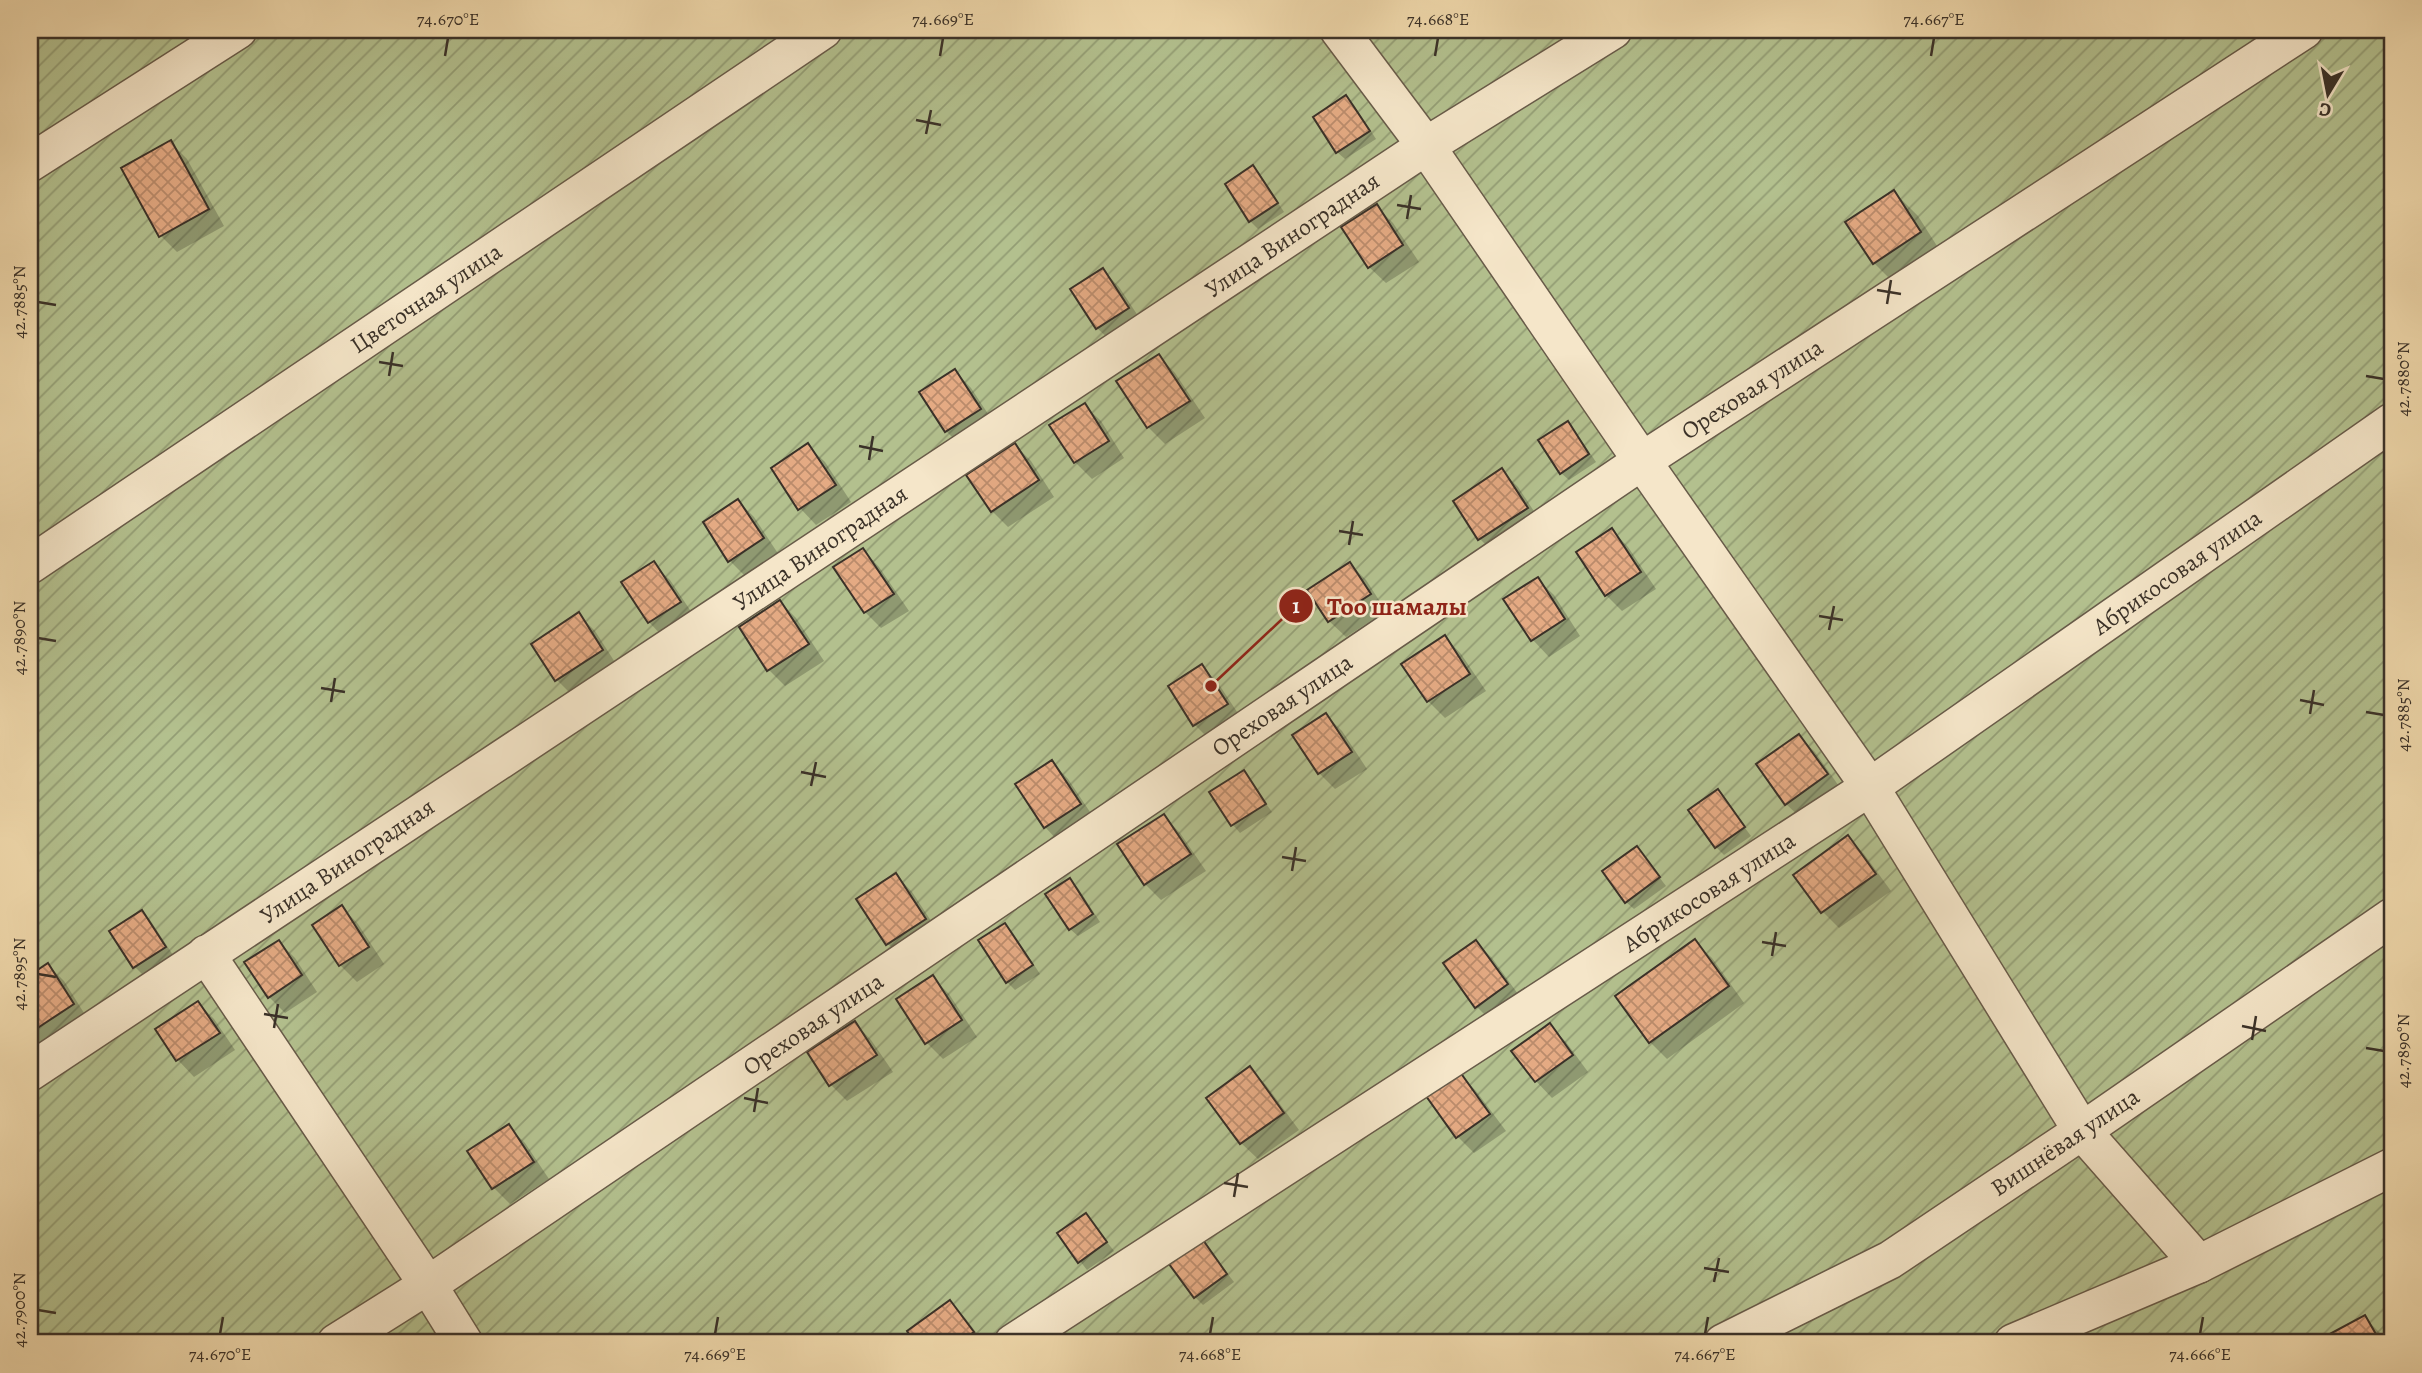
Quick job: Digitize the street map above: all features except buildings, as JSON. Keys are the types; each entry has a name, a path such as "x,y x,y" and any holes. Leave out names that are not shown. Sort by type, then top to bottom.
{"street":[{"path":"30,163 239,30"},
{"name":"Цветочная улица","path":"30,565 823,30"},
{"path":"1339,30 1426,146 1870,787 2082,1131 2199,1264"},
{"name":"Улица Виноградная","path":"30,1072 1426,146 1613,30"},
{"name":"Ореховая улица","path":"336,1343 428,1285 1642,461 2304,30"},
{"name":"Абрикосовая улица","path":"1013,1343 1870,787 2392,422"},
{"name":"Вишнёвая улица","path":"1723,1343 1889,1260 2082,1131 2392,917"},
{"path":"206,954 464,1343"},
{"path":"2012,1343 2199,1264 2392,1167"}],"green space":[{"path":"30,30 2392,30 2392,1343 30,1343"}],"place":[{"name":"Тоо шамалы","path":"1211,686"}]}
